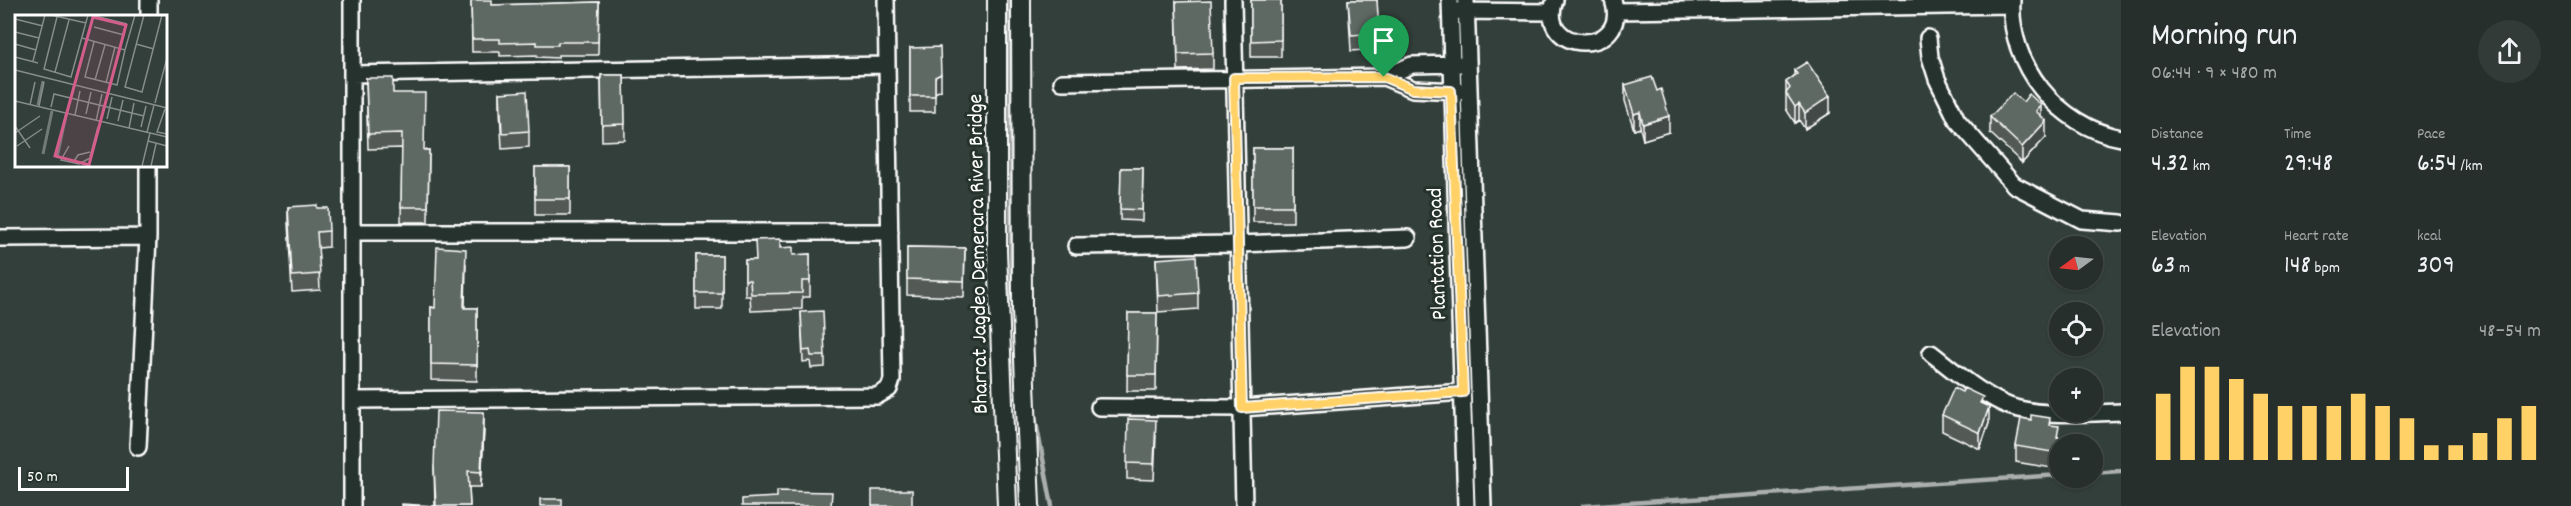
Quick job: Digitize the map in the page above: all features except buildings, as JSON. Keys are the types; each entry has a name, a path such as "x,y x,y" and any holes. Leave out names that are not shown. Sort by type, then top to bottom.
{"main road":[{"name":"Bharrat Jagdeo Demerara River Bridge","path":"997,0 997,251 1007,506"},
{"name":"Bharrat Jagdeo Demerara River Bridge","path":"1021,0 1022,310 1030,506"}],"street":[{"path":"352,0 352,506"},
{"path":"352,400 877,396 890,389 892,380 886,0"},
{"path":"1233,0 1244,506"},
{"path":"1450,5 1554,6 1557,28 1562,34 1576,42 1585,44 1607,34 1615,20 1615,6 2012,2 2016,40 2030,73 2040,88 2052,101 2080,123 2096,131 2121,138"},
{"name":"Plantation Road","path":"1450,5 1466,506"},
{"name":"Plantation Road","path":"1466,5 1483,506"},
{"path":"1928,38 1930,57 1937,79 1957,120 2014,185 2082,220 2121,222"},
{"path":"1062,82 1384,77 1412,65 1467,64"},
{"path":"352,75 887,65"},
{"path":"1384,77 1413,89 1468,91"},
{"path":"138,447 148,237 148,166"},
{"path":"352,232 890,232"},
{"path":"0,238 148,237"},
{"path":"1076,246 1237,244 1408,238"},
{"path":"1931,353 1976,388 2005,405 2050,414 2121,412"},
{"path":"1099,407 1242,408 1463,392"}],"waterway":[{"path":"1010,0 1011,293 1014,309"},
{"path":"1035,417 1052,506"},
{"path":"2103,472 2121,471"},
{"path":"1583,506 2049,476"}],"route":[{"path":"1384,77 1413,89 1451,91 1463,392 1242,408 1234,78 1384,77"}]}
